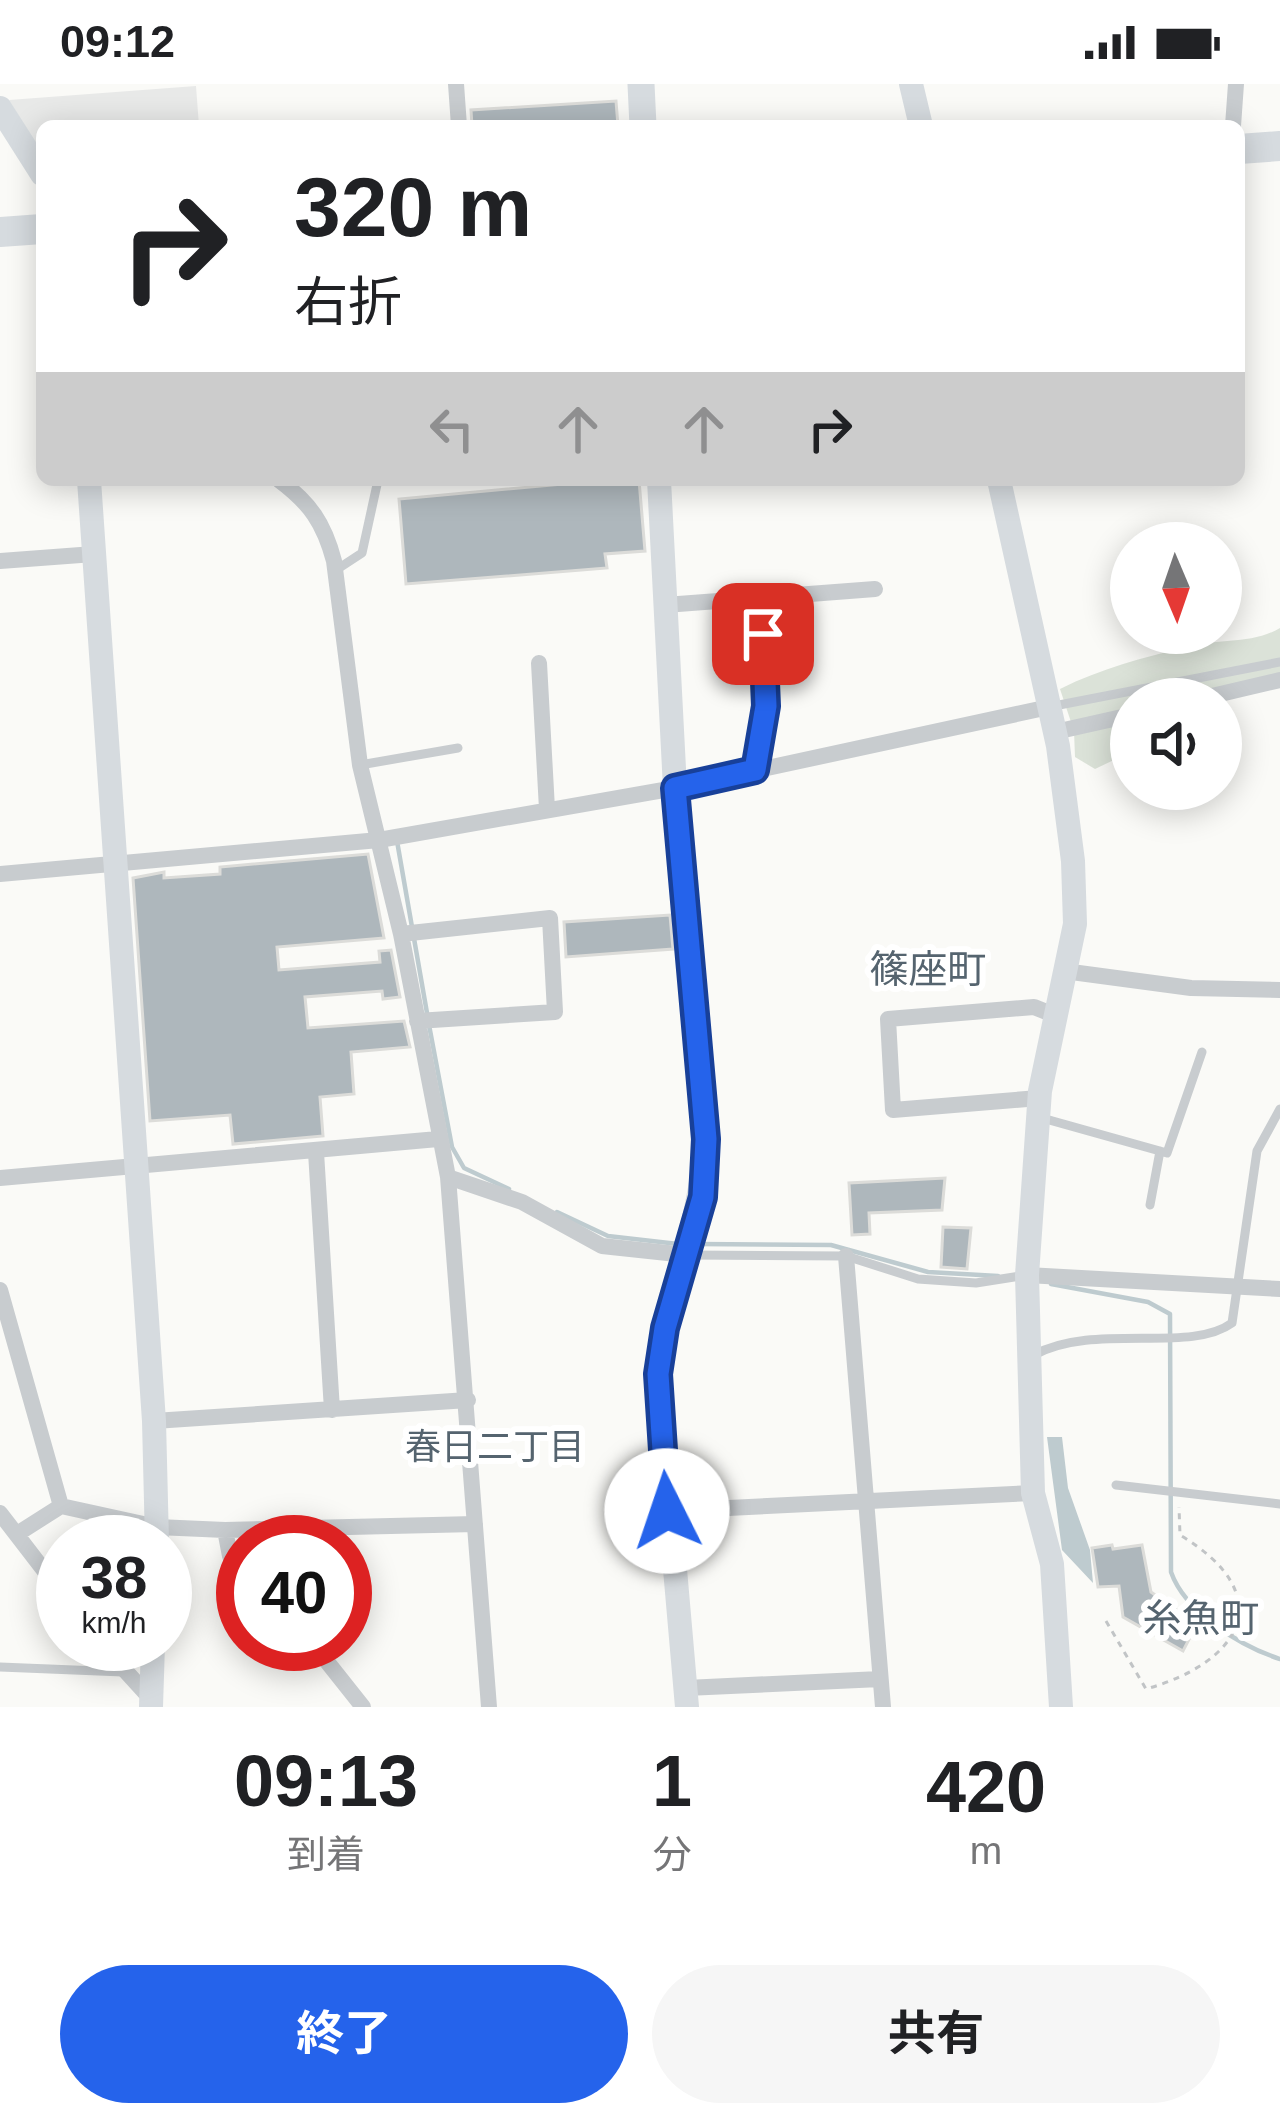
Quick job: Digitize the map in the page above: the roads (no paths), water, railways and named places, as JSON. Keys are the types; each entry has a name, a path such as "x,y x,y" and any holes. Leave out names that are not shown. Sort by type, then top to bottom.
{"highway":[{"path":"1245,149 1280,146"},
{"path":"0,232 36,229"}],"main road":[{"path":"641,84 643,120"}],"street":[{"path":"456,84 459,120"},
{"path":"911,84 920,120"},
{"path":"1233,120 1236,84"},
{"path":"0,108 36,165"},
{"path":"89,486 154,1421 156,1515"},
{"path":"287,486 308,502 326,530 336,570 360,765 401,934 448,1177 489,1707"},
{"path":"659,486 675,788 706,1139 703,1197 658,1374 687,1698 880,1679"},
{"path":"1000,486 1055,732 1073,861 1075,924 1038,1107 1027,1275 1033,1493 1052,1564 1061,1707"},
{"path":"0,561 94,554"},
{"path":"665,605 875,590"},
{"path":"539,663 547,809"},
{"path":"1242,689 1280,680"},
{"path":"0,874 379,840 675,788 1049,707"},
{"path":"1055,732 1110,720"},
{"path":"401,934 550,918 555,1012 417,1021"},
{"path":"1064,971 1191,988 1280,990"},
{"path":"1038,1107 893,1110 888,1019 1034,1006 1054,1015"},
{"path":"0,1178 438,1139"},
{"path":"316,1151 332,1410"},
{"path":"448,1177 522,1202 602,1246 686,1256"},
{"path":"846,1256 883,1707"},
{"path":"1027,1275 1280,1289"},
{"path":"0,1290 61,1506"},
{"path":"154,1421 468,1400"},
{"path":"667,1511 1033,1493"},
{"path":"17,1534 61,1506 92,1515"},
{"path":"0,1513 36,1559"},
{"path":"372,1526 475,1524"},
{"path":"151,1704 152,1671"},
{"path":"334,1671 363,1707"},
{"path":"123,1672 151,1704"}],"lane":[{"path":"336,570 362,553 377,486"},
{"path":"755,770 766,706 762,598"},
{"path":"1049,707 1280,662"},
{"path":"360,765 458,748"},
{"path":"1038,1107 1167,1153 1202,1052"},
{"path":"1029,1357 1054,1344 1109,1335 1219,1333 1232,1323 1258,1151 1280,1108"},
{"path":"1150,1205 1160,1150"},
{"path":"686,1256 846,1256 917,1279 976,1283 1027,1275"},
{"path":"1116,1485 1280,1504"},
{"path":"0,1666 123,1672"}],"waterway":[{"path":"397,841 427,1013"},
{"path":"429,1025 452,1147 464,1168 509,1189"},
{"path":"557,1212 608,1236 678,1244"},
{"path":"695,1244 831,1245 928,1272 998,1276"},
{"path":"1051,1284 1148,1302 1170,1314 1171,1572 1188,1601 1216,1626 1280,1659"}],"district":[{"name":"篠座町","path":"928,969"},
{"name":"春日二丁目","path":"495,1446"},
{"name":"糸魚町","path":"1201,1618"}]}
